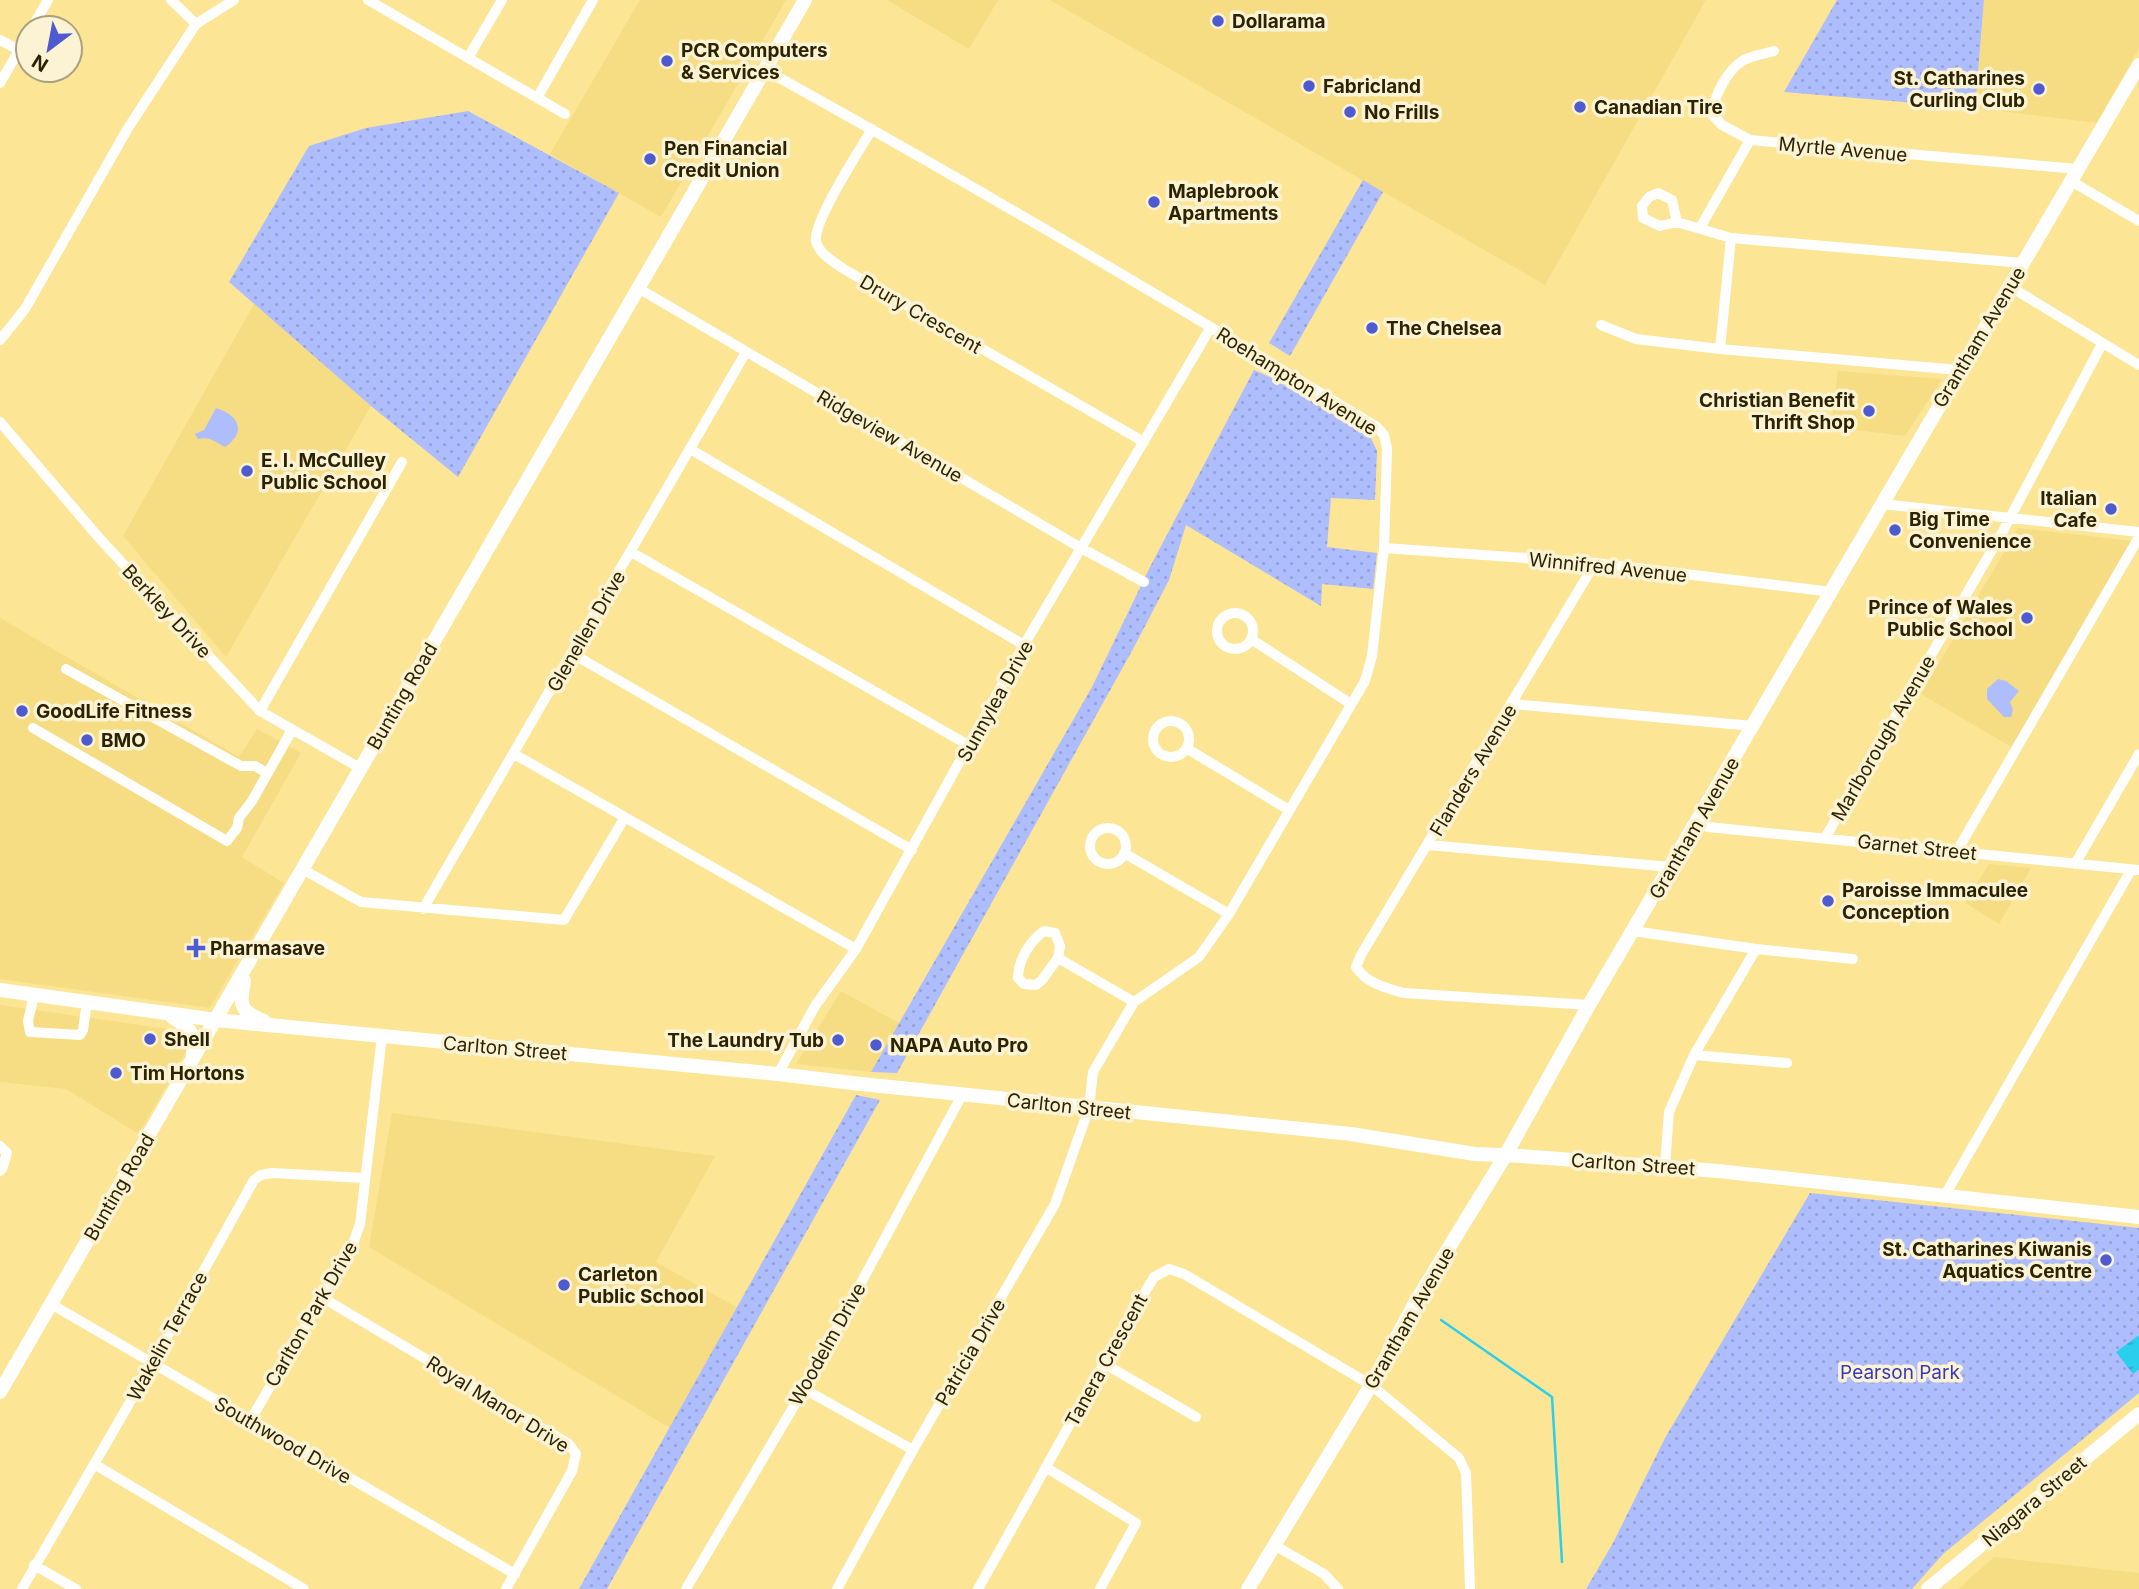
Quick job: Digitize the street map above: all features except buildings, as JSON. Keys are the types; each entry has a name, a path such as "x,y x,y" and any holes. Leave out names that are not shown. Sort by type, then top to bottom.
{"main road":[{"name":"Bunting Road","path":"0,1392 5,1371 51,1304 805,0"},
{"name":"Grantham Avenue","path":"1248,1589 1371,1385 1415,1303 1505,1156 1589,1005 1959,370 2137,73"},
{"path":"246,968 240,998 243,1008 250,1015 275,1026"},
{"name":"Carlton Street","path":"0,990 216,1020 778,1074 1352,1134 1475,1154 1665,1166 2139,1217"},
{"path":"166,1013 187,1026 194,1039 192,1061"},
{"name":"Niagara Street","path":"1928,1589 2139,1414"}],"street":[{"path":"171,0 196,24"},
{"path":"0,340 25,309 128,128 196,24 234,0"},
{"path":"368,0 565,114"},
{"path":"468,58 502,0"},
{"path":"537,98 593,0"},
{"name":"Myrtle Avenue","path":"1774,51 1744,60 1730,72 1715,99 1711,113 1721,125 1750,140 2075,175"},
{"path":"0,83 14,59"},
{"name":"Roehampton Avenue","path":"765,70 872,129 1210,327 1377,427 1384,435 1387,449 1384,548 1372,656 1365,681 1229,914 1199,957 1134,1002 1093,1072 1089,1108"},
{"name":"Drury Crescent","path":"872,129 819,221 816,239 823,254 842,268 1144,442"},
{"path":"1700,228 1750,140"},
{"path":"2075,175 2139,221"},
{"path":"1677,222 1731,238 2023,263"},
{"path":"1720,349 1731,238"},
{"path":"2009,286 2139,365"},
{"name":"Ridgeview Avenue","path":"638,288 1081,548 1144,582"},
{"path":"1601,324 1636,339 1959,370"},
{"name":"Sunnylea Drive","path":"778,1074 815,1006 856,949 1024,645 1210,327"},
{"name":"Marlborough Avenue","path":"1825,838 2009,518 2102,344"},
{"name":"Glenellen Drive","path":"423,909 747,352"},
{"name":"Berkley Drive","path":"0,422 100,539 260,711 360,768"},
{"path":"690,449 1024,645"},
{"path":"260,711 402,462"},
{"path":"1882,504 2139,534 1956,851"},
{"name":"Winnifred Avenue","path":"1384,548 1595,563 1832,592"},
{"path":"631,552 970,747"},
{"name":"Flanders Avenue","path":"1589,1005 1404,993 1382,988 1362,976 1356,967 1595,563"},
{"path":"1251,639 1351,704"},
{"path":"573,654 912,850"},
{"path":"66,669 241,766 255,766 267,773"},
{"path":"1512,704 1753,726"},
{"path":"33,728 227,841 292,730"},
{"path":"1186,748 1289,810"},
{"path":"514,754 856,949"},
{"path":"2075,864 2139,754"},
{"path":"302,869 361,902 564,920 625,817"},
{"name":"Garnet Street","path":"1696,823 1708,827 2135,870"},
{"path":"1428,845 1671,867"},
{"path":"1124,853 1229,914"},
{"path":"1945,1195 2135,870"},
{"path":"1044,931 1055,933 1060,946 1058,958 1036,985 1024,984 1018,978 1018,968 1034,939 1044,931"},
{"path":"1633,931 1756,949 1853,959"},
{"path":"1665,1166 1670,1112 1693,1055 1756,949"},
{"path":"1058,958 1134,1002"},
{"path":"34,995 28,1021 30,1032 80,1035 87,1002"},
{"name":"Carlton Park Drive","path":"250,1421 354,1244 360,1224 382,1036"},
{"path":"1693,1055 1787,1063"},
{"name":"Woodelm Drive","path":"686,1589 804,1389 962,1095"},
{"name":"Patricia Drive","path":"837,1589 1055,1204 1089,1108"},
{"path":"0,1146 6,1153 0,1171"},
{"name":"Wakelin Terrace","path":"22,1589 254,1181 261,1175 272,1172 364,1178"},
{"name":"Tanera Crescent","path":"978,1589 1047,1468 1102,1363 1154,1277 1169,1269 1184,1275 1371,1385"},
{"name":"Royal Manor Drive","path":"323,1298 569,1444 576,1454 572,1471 506,1589"},
{"name":"Southwood Drive","path":"51,1304 515,1574"},
{"path":"1102,1363 1196,1417"},
{"path":"1371,1385 1459,1458 1466,1473 1470,1589"},
{"path":"804,1389 914,1451"},
{"path":"94,1464 303,1589"},
{"path":"1047,1468 1136,1523 1100,1589"},
{"path":"1274,1545 1324,1574 1338,1589"},
{"path":"34,1565 76,1589"}],"shaded area":[{"path":"640,0 786,0 661,217 550,154"},
{"path":"887,0 998,0 969,49"},
{"path":"1050,0 1706,0 1545,285"},
{"path":"1984,0 2139,0 2139,48 2097,123 1975,108"},
{"name":"E. I. McCulley Public School","path":"254,304 371,406 226,657 123,536"},
{"path":"1838,371 1942,379 1905,436 1831,427"},
{"name":"Prince of Wales Public School","path":"2018,528 2132,541 2013,748 1921,694"},
{"path":"0,618 239,757 257,729 301,753 242,857 284,883 210,1008 0,979"},
{"path":"1989,864 2031,868 1999,924 1965,903"},
{"path":"841,991 899,1023 871,1072 796,1064"},
{"path":"0,1005 182,1031 188,1048 139,1134 66,1089 0,1082"},
{"name":"Carleton Public School","path":"392,1113 715,1156 656,1262 738,1308 670,1428 369,1247"},
{"path":"1994,1557 2139,1573 2139,1589 1958,1589"}],"green space":[{"path":"1837,0 1984,0 1975,108 1784,92"},
{"path":"468,111 619,193 458,477 371,406 229,282 309,146 366,128"},
{"path":"1363,180 1383,192 1290,356 1269,343"},
{"path":"1254,370 1370,436 1377,451 1375,500 1331,498 1327,547 1377,553 1373,589 1322,584 1321,606 1186,525 1169,580 1133,649 897,1073 871,1072 1092,687 1151,565"},
{"path":"216,408 230,415 237,424 236,436 225,447 209,439 198,439 195,434 204,430"},
{"path":"1998,679 2006,681 2019,691 2010,702 2013,710 2011,717 2004,717 1987,699 1987,689"},
{"path":"856,1095 880,1100 607,1589 579,1589"},
{"name":"Pearson Park","path":"1810,1193 2139,1228 2139,1393 1943,1554 1912,1589 1586,1589 1613,1543 1665,1438"}],"water":[{"path":"2139,1335 2139,1369 2133,1374 2116,1352"}],"waterway":[{"path":"1441,1320 1552,1397 1562,1562"}],"place":[{"name":"Dollarama","path":"1218,21"},
{"name":"PCR Computers & Services","path":"667,61"},
{"name":"Fabricland","path":"1309,86"},
{"name":"St. Catharines Curling Club","path":"2039,89"},
{"name":"Canadian Tire","path":"1580,107"},
{"name":"No Frills","path":"1350,112"},
{"name":"Pen Financial Credit Union","path":"650,159"},
{"name":"Maplebrook Apartments","path":"1154,202"},
{"name":"The Chelsea","path":"1372,328"},
{"name":"Christian Benefit Thrift Shop","path":"1869,411"},
{"name":"E. I. McCulley Public School","path":"247,471"},
{"name":"Italian Cafe","path":"2111,509"},
{"name":"Big Time Convenience","path":"1895,530"},
{"name":"Prince of Wales Public School","path":"2027,618"},
{"name":"GoodLife Fitness","path":"22,711"},
{"name":"BMO","path":"87,740"},
{"name":"Paroisse Immaculee Conception","path":"1828,901"},
{"name":"Pharmasave","path":"196,948"},
{"name":"Shell","path":"150,1039"},
{"name":"The Laundry Tub","path":"838,1040"},
{"name":"NAPA Auto Pro","path":"876,1045"},
{"name":"Tim Hortons","path":"116,1073"},
{"name":"St. Catharines Kiwanis Aquatics Centre","path":"2106,1260"},
{"name":"Carleton Public School","path":"564,1285"}]}
